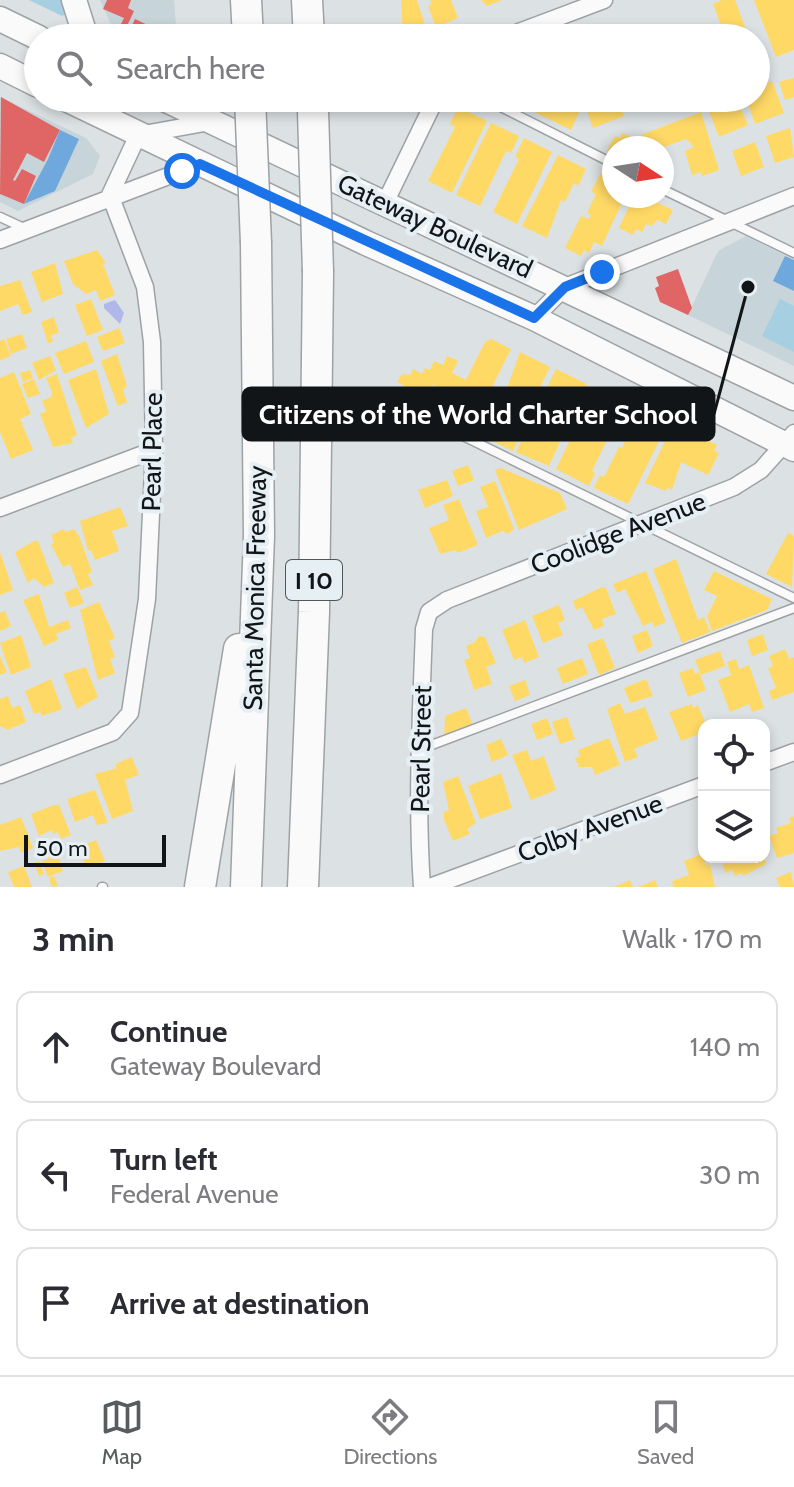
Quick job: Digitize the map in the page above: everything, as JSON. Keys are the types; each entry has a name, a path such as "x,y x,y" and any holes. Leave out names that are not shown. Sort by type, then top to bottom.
{"highway":[{"path":"246,0 247,24"},
{"path":"307,0 308,24"},
{"name":"Santa Monica Freeway","path":"246,887 259,536 256,243 251,112"},
{"name":"I 10","path":"303,887 314,612 318,272 313,112"},
{"path":"200,887 209,816 259,536"}],"main road":[{"path":"74,0 82,24"},
{"path":"0,19 24,31"},
{"path":"0,66 24,78"},
{"name":"Gateway Boulevard","path":"92,112 534,318 791,442"},
{"name":"Gateway Boulevard","path":"190,112 794,398"}],"street":[{"path":"540,24 604,0"},
{"path":"385,203 429,112"},
{"path":"110,195 138,135 210,122"},
{"path":"0,240 110,195 200,164"},
{"name":"Pearl Place","path":"0,775 113,732 130,713 147,599 154,450 152,342 145,287 110,195"},
{"path":"534,318 565,287 794,196"},
{"name":"Coolidge Avenue","path":"429,612 447,600 734,487 754,475 791,442"},
{"path":"0,508 154,450"},
{"name":"Pearl Street","path":"422,887 424,629 429,612"},
{"path":"770,761 794,752"},
{"name":"Colby Avenue","path":"430,887 698,787"}],"lane":[{"path":"511,112 602,158"},
{"path":"674,195 794,253"},
{"path":"0,217 27,229"},
{"path":"414,412 794,598"},
{"path":"421,749 794,608"}],"shaded area":[{"path":"29,0 65,0 66,14 62,16"},
{"path":"100,0 174,0 176,24 111,24"},
{"path":"0,97 24,108 24,112 31,112 86,138 100,156 93,174 18,211 0,202"},
{"path":"746,236 794,260 794,366 688,315 718,251"},
{"path":"780,299 794,306 794,352 762,336"},
{"path":"115,300 124,313 120,324 104,308 104,304"}],"building: Homes":[{"path":"401,0 417,0 425,24 402,24"},
{"path":"430,0 451,0 458,18 435,24 428,6 432,4"},
{"path":"481,0 502,0 487,6"},
{"path":"735,0 744,24 721,24 713,4"},
{"path":"754,0 794,0 794,50 776,57 770,41 770,24 763,24"},
{"path":"794,78 794,97 785,100 779,82"},
{"path":"770,82 784,113 755,124 751,112 770,112"},
{"path":"456,112 468,112 487,121 452,193 428,181 455,127 450,124"},
{"path":"534,112 579,112 571,130"},
{"path":"587,112 622,112 624,116 593,128"},
{"path":"701,112 719,170 702,176 701,172 692,175 685,151 694,147 686,139 674,143 674,136 641,135"},
{"path":"709,112 742,112 748,125 719,137"},
{"path":"491,123 519,136 511,153 506,151 480,206 456,195"},
{"path":"790,128 794,157 775,163 766,136"},
{"path":"524,138 552,152 517,224 493,212 519,159 515,157"},
{"path":"755,142 764,167 741,176 732,151"},
{"path":"558,155 586,169 578,186 574,183 565,202 561,200 547,238 522,226"},
{"path":"602,175 602,208 619,208 602,246 594,242 589,253 584,250 581,256 565,248 581,216 589,219 591,215 587,213 596,194 591,192"},
{"path":"628,208 673,210 666,224 658,220 651,226 646,224 642,232 636,229 633,235 619,228"},
{"path":"97,250 106,263 103,264 115,295 100,301 96,290 86,294 73,284 64,261"},
{"path":"55,263 63,294 42,302 31,272"},
{"path":"20,280 32,312 23,315 18,304 0,311 0,286"},
{"path":"91,299 103,330 87,336 75,305"},
{"path":"54,317 59,333 51,335 53,342 48,343 41,322"},
{"path":"119,328 125,343 103,351 97,337"},
{"path":"22,334 27,348 11,354 6,339"},
{"path":"4,339 11,356 0,360 0,341"},
{"path":"491,339 511,349 481,409 432,385 426,397 397,382 402,374 410,375 413,369 422,374 425,368 430,370 434,361 443,365 447,356 458,361 452,373 466,380 485,342"},
{"path":"86,341 94,362 64,374 55,353"},
{"path":"520,352 550,367 520,429 487,412 497,391 505,394"},
{"path":"117,354 127,386 123,390 127,402 118,406 101,361"},
{"path":"50,356 56,370 39,380 32,363"},
{"path":"96,369 109,414 86,428 68,380"},
{"path":"556,369 587,384 549,466 516,452"},
{"path":"30,370 33,378 23,382 20,373"},
{"path":"14,372 31,414 20,419 33,450 11,459 0,432 0,378"},
{"path":"57,374 77,435 71,438 73,443 53,447 40,414 46,411 42,401 51,397 52,392 46,378"},
{"path":"34,379 40,394 28,398 22,384"},
{"path":"595,388 625,402 621,410 617,409 603,438 607,440 592,471 595,473 589,486 556,469"},
{"path":"638,409 668,423 628,504 594,488 600,475 604,477 619,447 622,448"},
{"path":"486,420 520,436 513,451 479,435 477,431"},
{"path":"674,422 717,445 714,451 719,453 708,475 681,462 672,490 668,487 666,491 645,483"},
{"path":"468,465 474,480 458,486 452,471"},
{"path":"501,468 560,493 567,509 519,530 495,470"},
{"path":"447,480 453,496 425,508 418,490"},
{"path":"495,481 514,529 508,534 503,531 486,538 476,511 488,507 480,487"},
{"path":"459,499 478,545 457,553 456,550 440,554 429,528 449,520 443,505"},
{"path":"120,507 128,526 112,531 119,551 95,560 91,550 88,551 80,521"},
{"path":"64,529 65,532 74,529 79,536 92,572 88,574 93,585 80,590 70,564 63,567 51,545 54,543 51,535"},
{"path":"788,533 794,536 792,587 766,574"},
{"path":"38,541 54,583 44,587 34,578 28,583 15,552"},
{"path":"0,552 13,590 0,595"},
{"path":"676,559 698,620 704,617 710,632 682,643 653,569"},
{"path":"646,571 666,622 654,627 652,622 643,626 625,589 617,593 613,584"},
{"path":"714,571 772,599 767,610 712,631 707,616 717,596 704,590"},
{"path":"77,587 84,603 70,608 64,593"},
{"path":"606,588 616,614 602,619 604,626 594,630 582,607 576,610 573,601"},
{"path":"39,594 49,627 68,620 71,628 56,634 58,640 44,646 23,600"},
{"path":"99,602 115,638 109,641 115,657 110,659 115,673 98,680 80,610"},
{"path":"559,605 565,620 558,623 563,635 543,643 532,616"},
{"path":"5,611 11,626 0,631 0,613"},
{"path":"525,620 539,657 524,663 522,657 514,660 502,630"},
{"path":"647,630 653,646 638,653 632,636"},
{"path":"763,634 768,650 752,656 747,640"},
{"path":"21,635 31,667 11,675 0,643"},
{"path":"479,636 485,637 496,663 486,667 492,684 474,690 464,660 470,658 466,646"},
{"path":"603,638 615,668 599,675 587,644"},
{"path":"785,649 789,659 794,657 794,692 772,700 769,691 776,688 768,668 773,666 769,656"},
{"path":"720,651 725,666 701,675 695,660"},
{"path":"0,656 7,672 0,675"},
{"path":"582,658 588,674 563,684 557,668"},
{"path":"736,659 739,669 749,665 764,708 752,712 749,704 730,712 718,680 731,675 727,662"},
{"path":"86,667 98,697 77,709 63,674"},
{"path":"693,668 695,674 699,672 706,690 688,697 679,673"},
{"path":"51,679 62,709 42,716 40,712 34,714 25,691"},
{"path":"646,679 653,696 630,703 624,688"},
{"path":"525,680 530,695 515,701 509,686"},
{"path":"8,696 12,708 20,705 26,722 8,730 0,726 0,699"},
{"path":"620,703 625,714 645,707 658,739 634,749 638,757 625,762 607,709"},
{"path":"698,705 704,719 698,719 698,734 681,741 669,712"},
{"path":"466,708 474,728 444,739 445,716"},
{"path":"567,717 575,739 560,744 552,722"},
{"path":"547,718 553,734 537,740 531,724"},
{"path":"609,738 620,765 595,775 592,767 579,767 575,758 580,756 578,750"},
{"path":"501,739 508,755 492,762 486,745"},
{"path":"527,750 531,761 544,756 556,790 531,800 512,755"},
{"path":"132,757 139,775 125,780 133,811 112,819 95,774 117,768 115,764"},
{"path":"501,773 512,808 480,819 468,786"},
{"path":"458,776 476,823 467,829 470,834 453,841 444,820 444,812 449,810 443,782"},
{"path":"95,790 108,823 97,825 93,815 75,822 67,799"},
{"path":"59,805 71,835 61,839 58,832 53,834 52,830 39,836 31,814"},
{"path":"794,816 794,853 777,858 770,836 778,833 776,828 791,823 789,818"},
{"path":"21,817 33,848 21,853 19,847 0,851 0,825"},
{"path":"96,840 105,861 87,868 78,847"},
{"path":"58,855 63,871 48,877 42,861"},
{"path":"698,856 698,863 710,864 715,887 674,887 672,881 689,875 684,861"},
{"path":"39,861 44,874 39,876 34,863"},
{"path":"722,864 766,864 743,876 742,873 735,876 732,870 726,873"},
{"path":"24,866 32,887 14,887 8,872"},
{"path":"791,872 794,887 780,887 776,878"},
{"path":"54,876 58,886 52,887 49,878"},
{"path":"630,880 633,887 614,887"},
{"path":"655,880 658,887 638,887"}],"building: Shops":[{"path":"107,0 131,0 128,8 134,11 128,24 121,24 124,18 103,9"},
{"path":"1,97 60,130 44,162 27,153 13,180 22,169 36,176 24,204 0,194"},
{"path":"678,269 692,308 688,315 660,302 655,288 659,286 656,277"}],"building: Schools":[{"path":"60,130 79,139 55,191 24,204 48,159"},
{"path":"785,256 794,260 794,291 773,281"}],"place":[{"name":"Citizens of the World Charter School","path":"748,287"}],"route":[{"path":"182,171 200,164 534,318 565,287 602,272"}]}
